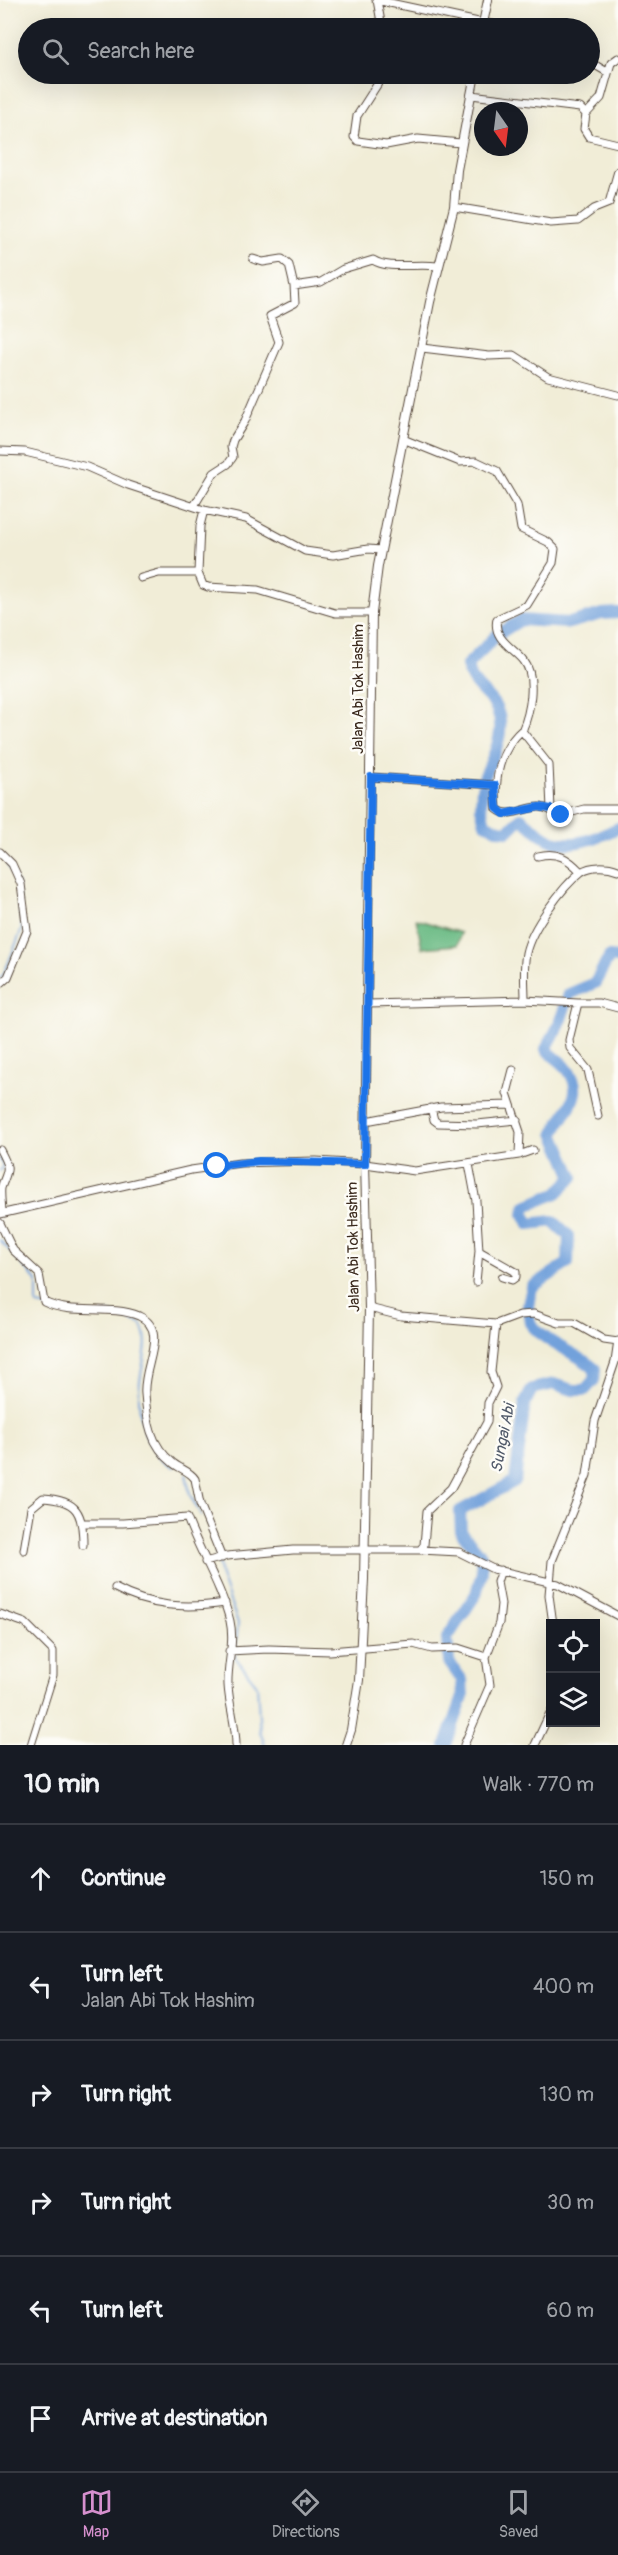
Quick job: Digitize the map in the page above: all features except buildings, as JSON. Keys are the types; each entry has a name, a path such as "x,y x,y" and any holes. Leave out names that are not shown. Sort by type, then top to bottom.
{"main road":[{"path":"484,18 488,0"},
{"name":"Jalan Abi Tok Hashim","path":"346,1745 351,1730 361,1650 364,1550 369,1308 365,1164 372,614 381,550 437,266 454,207 461,143 473,84"}],"street":[{"path":"380,18 377,0 450,18"},
{"path":"618,58 613,60 607,72 600,99 586,114 584,129 587,135 618,144"},
{"path":"600,68 607,72"},
{"path":"378,84 357,116 353,133 358,141 386,145 418,139 461,143"},
{"path":"471,95 573,106 586,114"},
{"path":"454,207 550,223 578,221 594,209 609,203 618,171"},
{"path":"194,506 214,473 228,464 233,457 231,447 233,440 245,420 279,342 269,317 294,303 294,286 289,266 282,260 253,259"},
{"path":"294,286 321,282 343,269 368,260 373,260 386,267 413,264 437,266"},
{"path":"422,348 489,356 514,355 548,377 618,394"},
{"path":"402,440 460,462 476,461 497,471 517,505 521,529 548,542 555,549 553,563 527,605 498,619 503,640 511,651 524,660 530,675 529,708 523,729 524,735 543,753 549,765 551,809"},
{"path":"0,451 25,452 87,467 128,485 204,510 246,519 285,541 316,553 333,555 368,549 381,550"},
{"path":"204,510 200,526 198,573 203,585 258,590 298,600 326,611 372,614"},
{"path":"141,578 159,573 198,573"},
{"path":"523,729 513,737 503,755 495,785 497,808 504,814 539,807 551,809 561,815 590,808 618,809"},
{"path":"371,777 495,785"},
{"path":"0,852 12,864 21,884 27,930 8,977 0,984"},
{"path":"538,856 552,853 561,855 581,872"},
{"path":"525,1000 525,955 532,934 581,872 600,867 618,870"},
{"path":"368,1004 525,1000 599,1003 618,1008"},
{"path":"574,1002 570,1048 588,1070 598,1116"},
{"path":"513,1070 508,1084 510,1105 520,1132 519,1155"},
{"path":"366,1121 431,1108 510,1105"},
{"path":"431,1108 434,1120 438,1123 477,1124 517,1120"},
{"path":"0,1150 9,1168 0,1190 1,1214 217,1166 259,1161 365,1164 415,1171 469,1164 482,1159 519,1155 533,1150"},
{"path":"469,1164 476,1201 479,1251 476,1282"},
{"path":"0,1223 13,1250 39,1274 44,1302 137,1316 155,1330 156,1337 145,1373 147,1421 159,1449 172,1463 195,1479 200,1504 220,1558"},
{"path":"479,1251 516,1272 516,1277 512,1280 502,1277"},
{"path":"369,1308 401,1316 496,1324 520,1315 534,1314 559,1323 573,1323 604,1340 618,1342 615,1362 595,1421 587,1475 561,1537 549,1582 552,1619"},
{"path":"420,1550 424,1545 427,1511 430,1505 448,1494 487,1422 488,1404 496,1388 491,1372 496,1324"},
{"path":"24,1550 31,1508 39,1499 57,1499 66,1502 79,1512 84,1522 83,1545"},
{"path":"84,1522 134,1523 187,1518 225,1603 231,1629 234,1651 228,1683 236,1745"},
{"path":"206,1562 220,1558 293,1550 459,1552 497,1570 549,1582 578,1593 618,1616"},
{"path":"464,1745 488,1692 490,1680 486,1657 499,1623 501,1604 496,1586 497,1570"},
{"path":"115,1588 137,1598 170,1606 194,1607 225,1603"},
{"path":"0,1614 25,1623 53,1651 55,1662 51,1682 31,1745"},
{"path":"234,1651 361,1650 403,1644 458,1648 486,1657"},
{"path":"535,1745 546,1722"}],"green space":[{"path":"416,919 461,933 457,945 422,948"}],"waterway":[{"name":"Sungai Abi","path":"483,780 499,737 499,715 495,705 472,679 467,665 497,635 521,620 569,623 602,614 618,613"},
{"name":"Sungai Abi","path":"482,788 481,807 485,823 499,830 508,831 521,818 549,839 569,843 595,838 618,828"},
{"path":"0,978 3,976 22,929 17,884 7,863"},
{"name":"Sungai Abi","path":"446,1745 463,1697 462,1680 449,1662 447,1638 476,1594 482,1572 481,1555 461,1532 460,1511 515,1481 525,1403 532,1389 554,1384 573,1390 585,1390 594,1380 595,1369 545,1338 530,1323 528,1306 532,1287 568,1263 569,1236 553,1221 529,1224 524,1214 526,1206 557,1193 573,1177 554,1133 573,1100 575,1084 564,1065 546,1049 559,1025 569,994 595,983 609,957 618,958"},
{"path":"0,1157 3,1167 0,1171"},
{"path":"0,1240 37,1281 37,1305 49,1307"},
{"path":"108,1313 141,1324 144,1330 146,1348 139,1387 140,1413 154,1450 173,1467"},
{"path":"186,1474 190,1495 201,1515"},
{"path":"216,1551 221,1577 238,1623 235,1657 257,1685 260,1732 265,1745"}],"route":[{"path":"217,1166 284,1160 365,1164 371,777 495,785 497,808 504,814 539,807 551,809 561,815"}]}
